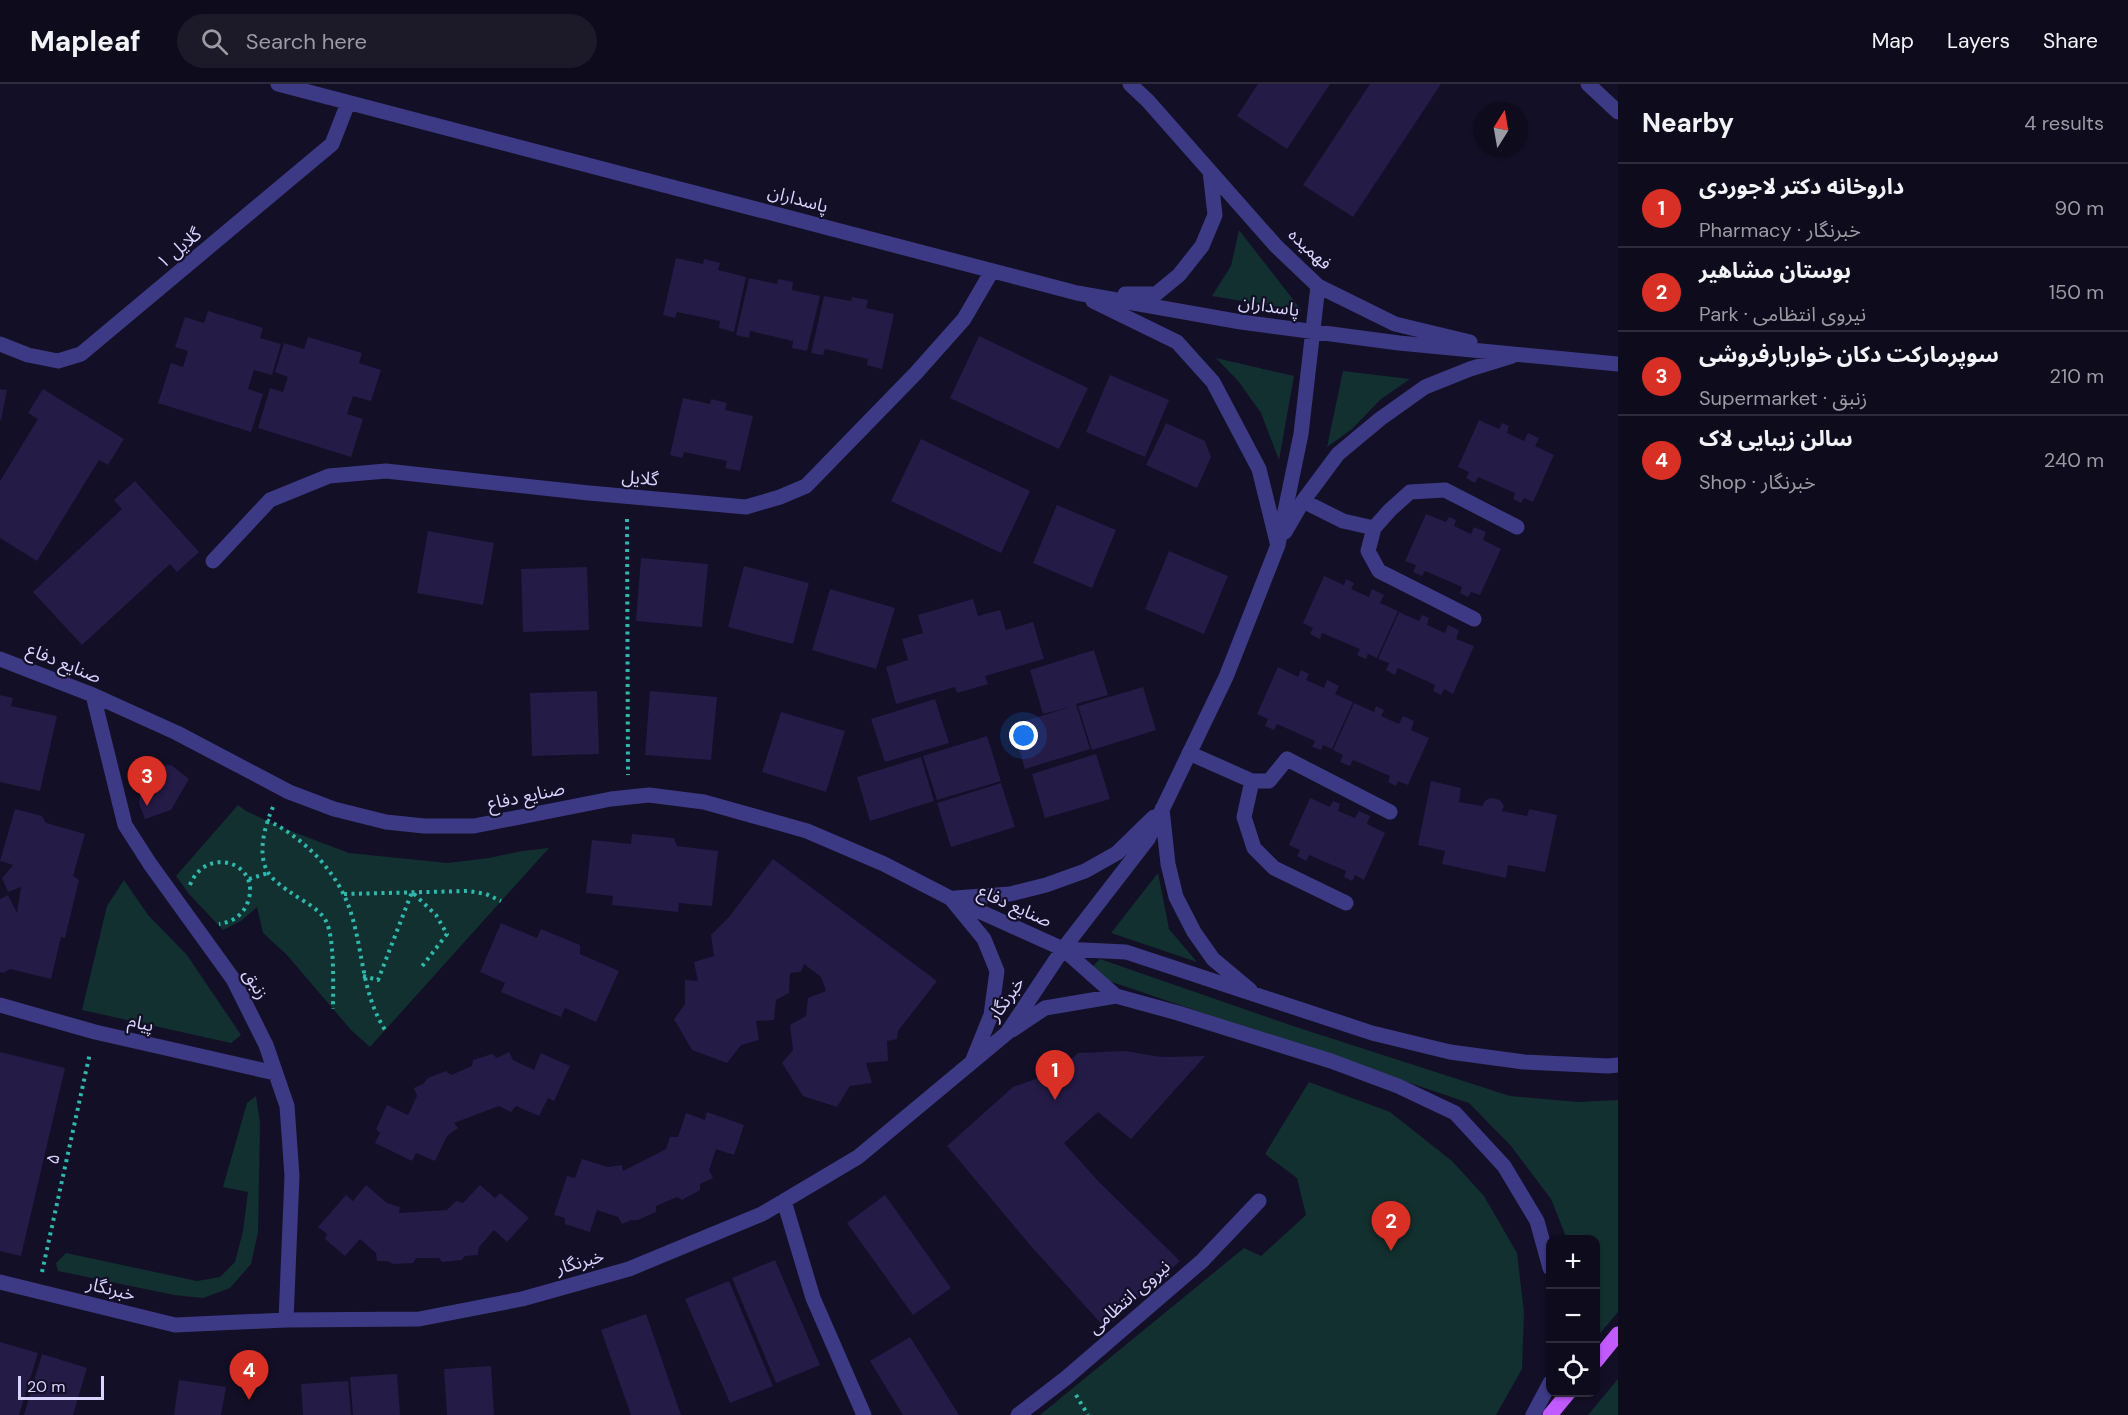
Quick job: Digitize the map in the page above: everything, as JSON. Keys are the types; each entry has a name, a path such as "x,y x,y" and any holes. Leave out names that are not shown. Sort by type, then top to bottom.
{"main road":[{"path":"1600,1356 1618,1334"},
{"path":"1550,1415 1565,1397"}],"street":[{"name":"پاسداران","path":"278,84 1077,293 1312,332"},
{"name":"فهمیده","path":"1130,84 1148,101 1276,246 1318,286 1395,324 1520,354"},
{"path":"1588,84 1618,112"},
{"name":"گلایل ۱","path":"0,344 28,355 58,361 81,354 332,144 348,103"},
{"path":"1077,293 1156,294 1179,275 1202,246 1215,215 1210,171"},
{"name":"گلایل","path":"213,561 270,500 329,476 386,471 627,497 746,507 780,497 806,486 916,374 964,319 992,271"},
{"path":"1278,545 1301,434 1318,286"},
{"path":"1077,293 1177,342 1214,382 1259,469 1278,545"},
{"name":"فهمیده","path":"1312,332 1399,343 1618,364"},
{"path":"1278,545 1303,501 1338,453 1380,419 1425,387 1470,369 1520,354"},
{"path":"1474,619 1379,571 1368,551 1374,528 1410,492 1445,490 1517,527"},
{"path":"1303,501 1343,521 1374,528"},
{"name":"خبرنگار","path":"0,1282 175,1325 286,1320 419,1319 522,1299 629,1269 762,1214 858,1157 1007,1033 1063,949 1148,839 1226,677 1278,545"},
{"name":"صنایع دفاع","path":"0,659 93,695 177,733 282,788 334,809 386,822 424,826 474,826 628,797 649,795 704,802 807,831 884,864 950,898 1063,949"},
{"name":"زنبق","path":"93,695 125,825 179,906 233,979 266,1045 286,1106 292,1176 286,1320"},
{"path":"1189,753 1252,781 1269,781 1287,759 1390,812"},
{"path":"1252,781 1245,817 1254,848 1274,868 1346,903"},
{"path":"950,898 1010,894 1046,885 1085,871 1117,853 1162,809"},
{"path":"1162,809 1167,864 1176,897 1194,932 1213,959 1257,996"},
{"path":"950,898 984,939 997,971 991,1015 971,1064"},
{"path":"1063,949 1126,952 1372,1033 1450,1052 1524,1062 1618,1065"},
{"path":"1063,949 1116,996"},
{"path":"1007,1033 1045,1008 1116,996 1178,1013 1398,1086 1455,1113 1504,1166 1537,1221 1546,1251"},
{"name":"پیام","path":"0,1005 95,1032 275,1072"},
{"path":"784,1201 813,1298 864,1415"},
{"name":"نیروی انتظامی","path":"1018,1415 1066,1378 1202,1261 1259,1201"},
{"path":"1533,1415 1546,1392"}],"path":[{"path":"627,497 628,797"},
{"path":"282,788 267,820 264,832 264,856 268,873 289,892 311,905 326,922 332,952 333,1009"},
{"path":"267,820 283,828 312,850 344,894 351,912 363,976 374,1013 385,1030"},
{"path":"179,906 189,894 191,883 203,866 224,861 243,870 252,889 244,910 237,918 228,923 217,924 200,935"},
{"path":"249,879 268,873"},
{"path":"344,894 468,891 486,894 501,901"},
{"path":"412,892 436,915 447,934 420,969"},
{"path":"363,976 378,980 412,892"},
{"name":"۵","path":"38,1291 95,1032"}],"green space":[{"path":"1239,230 1302,311 1212,296 1231,266"},
{"path":"1216,358 1294,376 1279,460 1261,413 1239,382"},
{"path":"1343,371 1410,379 1381,399 1352,429 1327,447"},
{"path":"238,805 283,828 349,853 448,863 549,848 370,1047 351,1030 287,955 263,933 257,907 241,921 223,930 189,894 176,876"},
{"path":"1158,873 1169,929 1197,962 1111,933"},
{"path":"124,880 148,915 187,955 241,1035 231,1043 82,1010 107,906"},
{"path":"1100,959 1293,1026 1510,1096 1578,1102 1618,1100 1618,1312 1600,1333 1600,1235 1565,1235 1551,1199 1511,1146 1469,1103 1106,980 1092,967"},
{"path":"1309,1082 1390,1112 1452,1161 1484,1196 1517,1253 1524,1312 1522,1369 1496,1415 1040,1415 1244,1248 1261,1256 1306,1215 1297,1178 1265,1154"},
{"path":"256,1096 260,1123 258,1232 251,1264 230,1288 203,1298 174,1295 58,1271 56,1263 66,1253 197,1281 220,1277 235,1262 243,1231 248,1192 223,1187 247,1103"},
{"path":"1618,1379 1618,1415 1588,1415"}],"building":[{"path":"1258,84 1330,84 1287,149 1237,116"},
{"path":"1370,84 1441,84 1353,217 1303,185"},
{"path":"676,258 703,264 704,259 720,263 718,270 746,277 734,332 719,328 720,321 677,312 675,318 663,315"},
{"path":"749,278 777,284 778,279 793,282 792,290 820,296 807,351 792,348 793,341 750,331 749,338 736,335"},
{"path":"824,296 851,301 852,297 868,300 866,308 894,314 882,369 867,365 868,359 825,349 823,355 811,353"},
{"path":"208,311 263,328 260,338 281,344 272,375 254,370 248,389 263,394 251,432 158,403 171,363 183,367 188,351 175,347 185,317 204,323"},
{"path":"979,336 1088,388 1059,449 950,398"},
{"path":"308,337 362,353 359,363 381,370 371,401 353,396 347,414 363,419 351,457 258,428 270,388 283,392 288,377 275,372 284,343 304,349"},
{"path":"1110,375 1169,400 1145,457 1086,432"},
{"path":"0,389 7,390 1,420 0,420"},
{"path":"43,389 124,439 108,465 99,460 37,561 0,538 0,481 38,419 28,413"},
{"path":"683,398 710,404 711,399 727,403 725,410 753,416 740,471 725,468 727,461 684,452 682,458 670,455"},
{"path":"1479,420 1499,429 1502,423 1509,426 1507,433 1524,441 1528,433 1539,438 1535,446 1554,455 1533,502 1524,498 1521,503 1513,499 1515,493 1478,477 1475,483 1466,478 1469,472 1458,467"},
{"path":"1166,423 1205,441 1211,457 1197,488 1146,465"},
{"path":"921,439 1030,491 1001,553 891,501"},
{"path":"135,481 199,552 177,572 170,564 82,645 33,592 122,509 114,500"},
{"path":"1057,505 1116,530 1092,588 1033,563"},
{"path":"1426,514 1446,522 1449,517 1456,520 1454,526 1471,534 1474,527 1486,532 1483,540 1501,549 1480,595 1471,592 1468,597 1460,593 1462,587 1425,571 1422,576 1413,572 1416,565 1405,561"},
{"path":"428,531 494,543 483,605 417,593"},
{"path":"1169,551 1228,576 1204,634 1145,609"},
{"path":"641,558 708,564 702,627 636,621"},
{"path":"744,566 809,583 793,644 728,627"},
{"path":"587,567 589,630 523,632 521,569"},
{"path":"1324,576 1344,585 1346,579 1354,583 1351,589 1369,597 1372,589 1384,595 1380,603 1398,611 1377,658 1368,654 1366,659 1357,655 1360,649 1322,633 1320,639 1310,634 1313,628 1303,623"},
{"path":"830,589 895,608 876,669 812,650"},
{"path":"973,599 978,616 1000,610 1006,630 1033,622 1044,659 985,676 988,684 957,693 955,687 896,704 886,667 908,660 902,639 923,633 918,615"},
{"path":"1399,612 1419,621 1422,615 1429,618 1427,625 1445,633 1448,625 1459,630 1456,639 1474,646 1453,694 1444,689 1441,695 1433,691 1435,685 1398,668 1395,675 1386,670 1389,663 1378,659"},
{"path":"1094,650 1108,695 1076,704 1090,749 1025,769 1012,725 1070,707 1043,714 1030,670"},
{"path":"1278,667 1298,677 1301,670 1309,674 1306,680 1324,688 1327,680 1339,686 1335,694 1353,702 1332,749 1323,745 1321,750 1312,747 1315,741 1277,724 1274,730 1265,726 1268,719 1257,714"},
{"path":"1143,687 1156,730 1092,750 1078,706"},
{"path":"597,691 599,754 532,756 530,693"},
{"path":"650,691 717,697 711,760 645,755"},
{"path":"0,695 13,698 11,706 57,716 40,791 0,782"},
{"path":"935,699 949,743 885,762 871,719"},
{"path":"1354,703 1374,712 1376,706 1384,710 1381,716 1399,724 1403,716 1414,721 1411,730 1429,738 1408,785 1398,781 1396,786 1388,782 1390,776 1353,760 1350,766 1340,762 1343,755 1333,750"},
{"path":"781,712 845,731 826,792 762,772"},
{"path":"987,736 1001,781 937,800 923,756"},
{"path":"1096,754 1110,799 1045,818 1032,774"},
{"path":"921,757 934,801 870,821 857,777"},
{"path":"171,765 189,779 171,810 145,819 139,803 141,788 149,773 158,766"},
{"path":"1431,781 1461,788 1459,802 1482,806 1486,800 1492,798 1500,800 1504,806 1502,811 1527,816 1529,809 1557,815 1545,872 1508,865 1506,878 1442,864 1445,851 1418,845"},
{"path":"1001,783 1015,827 951,847 937,803"},
{"path":"1310,798 1330,807 1333,801 1340,804 1338,811 1355,818 1359,811 1370,816 1367,824 1385,833 1364,880 1355,875 1352,881 1344,877 1346,871 1309,855 1306,861 1297,856 1300,850 1289,845"},
{"path":"15,809 42,816 46,823 85,834 73,876 79,880 65,938 61,937 51,979 10,969 3,973 0,972 0,899 8,895 17,913 21,887 8,892 2,878 13,865 0,861"},
{"path":"632,834 674,838 677,846 718,851 712,906 679,903 678,912 612,905 613,896 586,893 592,840 631,844"},
{"path":"773,859 937,981 898,1031 897,1039 887,1041 888,1061 866,1063 872,1083 850,1086 837,1107 803,1096 782,1063 793,1050 790,1025 806,1016 808,998 826,991 821,977 804,964 801,972 790,973 789,993 776,1000 774,1020 756,1021 759,1040 741,1045 727,1063 692,1050 674,1019 685,1004 685,980 698,981 694,962 714,956 711,935 729,917"},
{"path":"501,923 537,938 541,929 580,945 580,954 619,971 596,1022 565,1008 561,1017 501,992 505,983 480,972"},
{"path":"1125,1051 1161,1057 1205,1056 1131,1139 1098,1112 1064,1143 1099,1182 1180,1261 1105,1328 1030,1245 947,1146 1013,1087 1058,1071 1078,1053"},
{"path":"0,1052 65,1068 21,1256 0,1251"},
{"path":"509,1052 513,1060 534,1070 541,1053 570,1066 554,1101 548,1098 539,1116 516,1106 511,1112 499,1106 454,1123 458,1128 447,1136 435,1161 416,1153 412,1161 375,1143 380,1133 376,1129 387,1105 408,1115 417,1096 414,1088 423,1084 428,1078 446,1071 451,1075 472,1066 473,1060 492,1054 497,1058"},
{"path":"707,1112 744,1125 734,1155 716,1149 709,1170 713,1178 700,1184 700,1190 682,1200 677,1197 656,1206 656,1212 622,1224 618,1217 597,1210 590,1232 565,1224 565,1218 554,1215 567,1176 575,1178 582,1159 608,1167 622,1165 623,1171 666,1149 670,1137 678,1137 686,1113 705,1120"},
{"path":"366,1185 387,1203 400,1207 399,1213 447,1210 456,1201 463,1203 480,1185 495,1198 500,1193 529,1218 507,1242 494,1230 479,1247 478,1255 465,1256 462,1260 442,1262 439,1258 416,1258 413,1263 393,1264 387,1261 377,1261 376,1253 360,1239 345,1256 325,1239 327,1234 318,1227 346,1195 353,1201"},
{"path":"885,1195 951,1288 913,1315 847,1223"},
{"path":"775,1260 820,1365 776,1383 732,1278"},
{"path":"729,1281 773,1386 730,1403 685,1299"},
{"path":"646,1314 681,1415 631,1415 601,1330"},
{"path":"910,1337 959,1415 903,1415 870,1361"},
{"path":"0,1342 38,1353 19,1415 0,1415"},
{"path":"42,1354 87,1368 73,1415 24,1415"},
{"path":"491,1366 494,1415 447,1415 444,1369"},
{"path":"397,1374 400,1415 353,1415 350,1377"},
{"path":"179,1380 226,1387 221,1415 174,1415"},
{"path":"348,1381 351,1415 303,1415 301,1384"}],"place":[{"name":"سوپرمارکت دکان خواربارفروشی","path":"147,806"},
{"name":"داروخانه دکتر لاجوردی","path":"1055,1100"},
{"name":"بوستان مشاهیر","path":"1391,1251"},
{"name":"سالن زیبایی لاک","path":"249,1400"}]}
